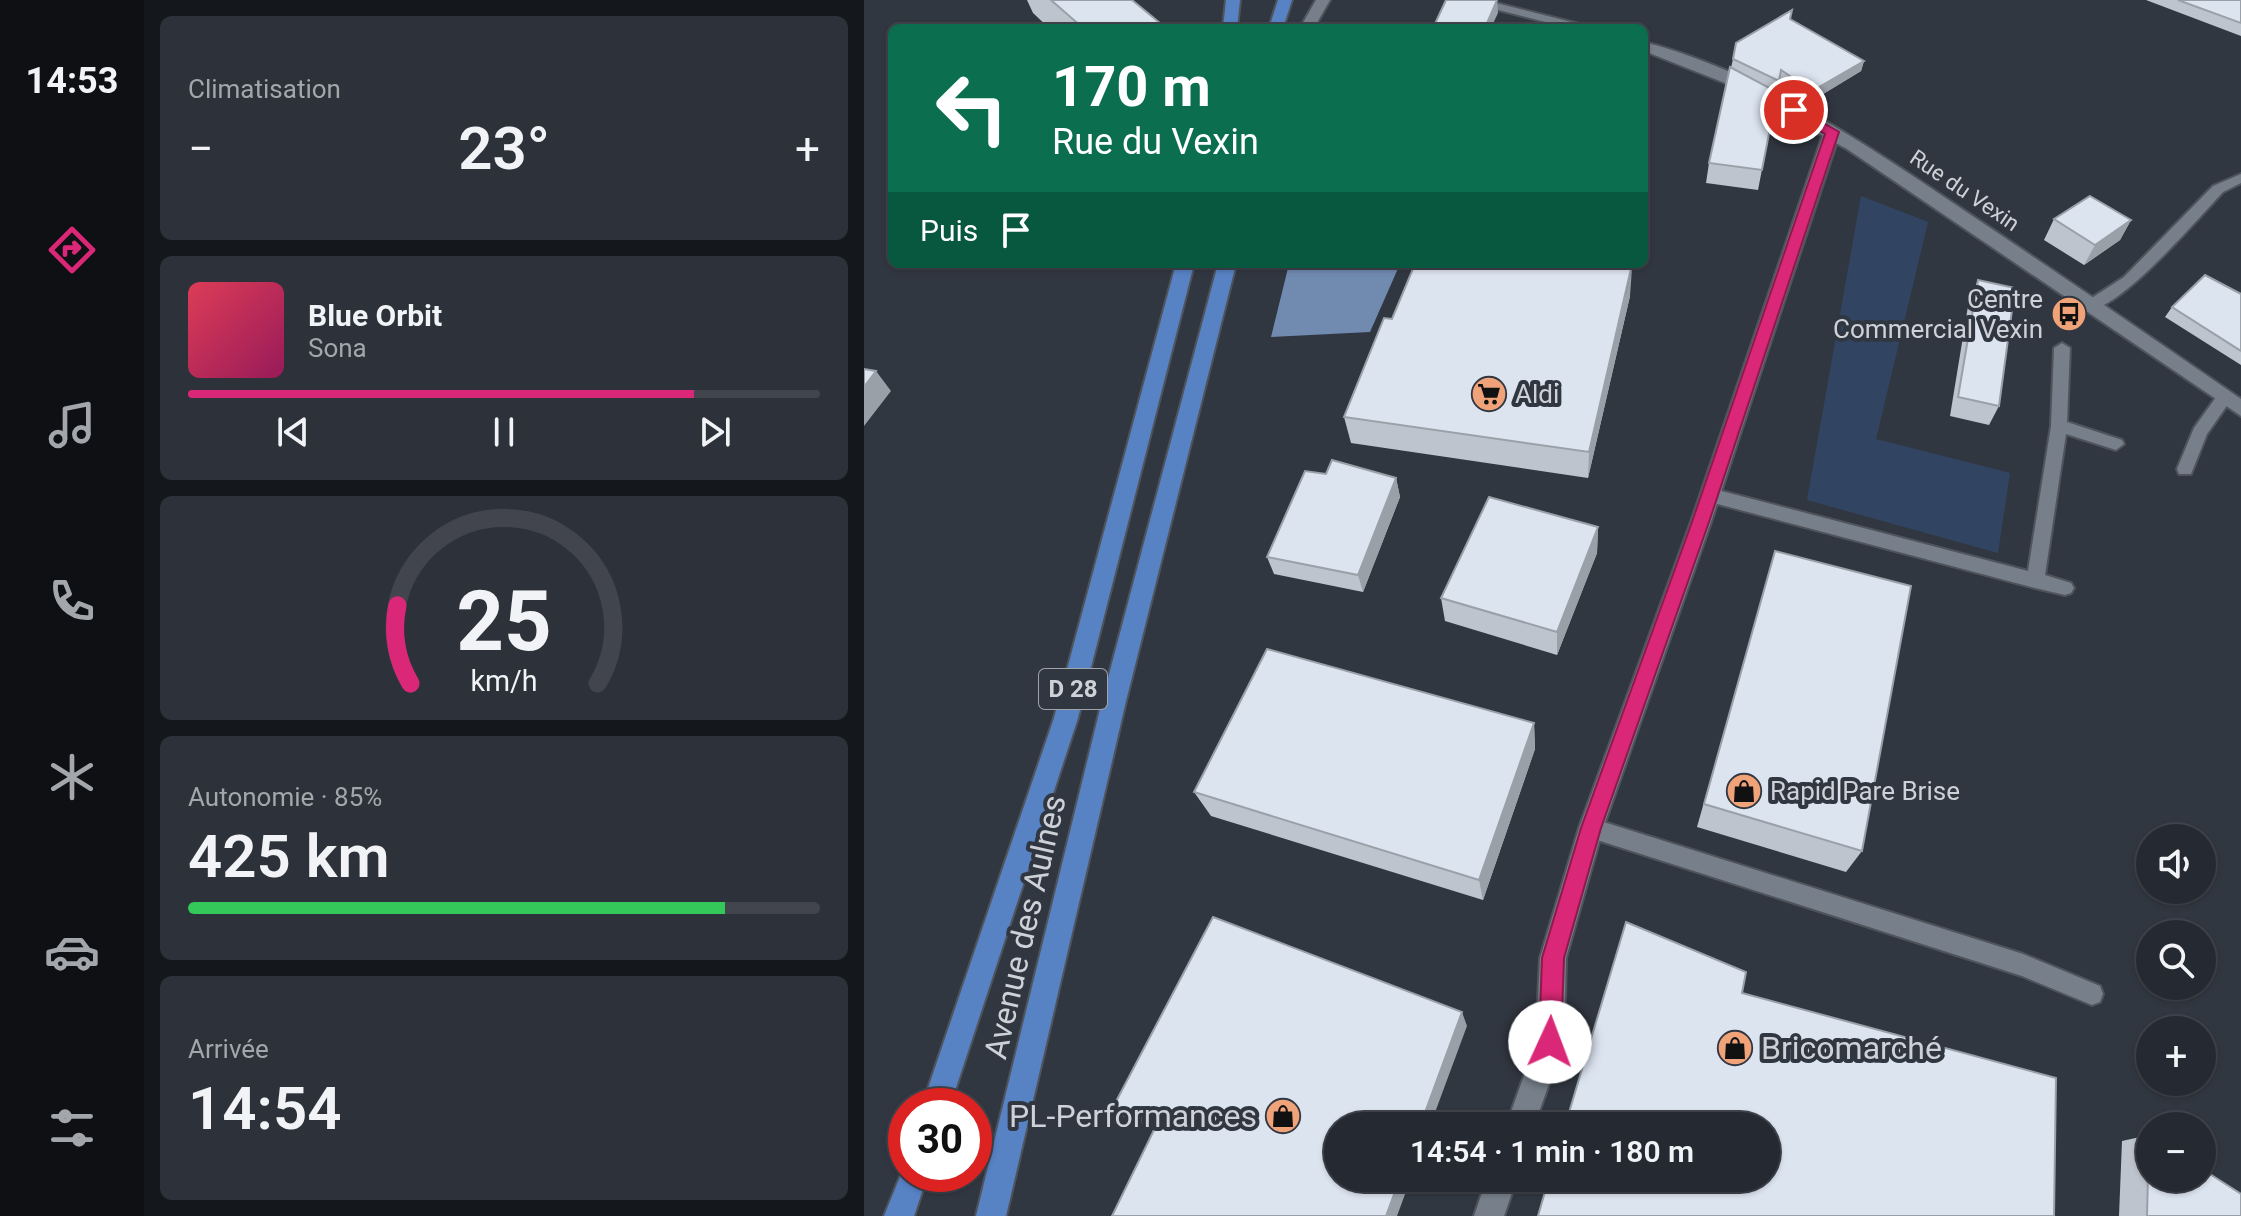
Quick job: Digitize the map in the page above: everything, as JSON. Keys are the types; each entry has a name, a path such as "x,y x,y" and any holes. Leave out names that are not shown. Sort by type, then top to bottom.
{"main road":[{"path":"1230,24 1233,0"},
{"path":"1277,24 1285,0"},
{"name":"D 28","path":"942,1088 1066,718 1184,268"},
{"name":"Avenue des Aulnes","path":"991,1216 1114,701 1226,268"},
{"path":"899,1216 907,1192"}],"street":[{"path":"1309,24 1323,0"},
{"path":"1466,0 1571,24"},
{"name":"Rue du Vexin","path":"1648,48 1744,84 1832,132 2092,305 2241,409"},
{"path":"1525,1112 1550,1042 1553,958 1591,828 1710,495 1832,132"},
{"path":"1489,1216 1497,1192"}],"lane":[{"path":"2092,305 2129,281 2218,189 2241,178"},
{"path":"2035,581 2059,426 2062,348"},
{"path":"2185,469 2200,432 2225,397"},
{"path":"2059,426 2116,444"},
{"path":"1710,495 2065,588"},
{"path":"1591,828 2023,965 2092,994"}],"shaded area":[{"path":"1861,196 1928,222 1876,439 2010,473 1998,553 1807,500"},
{"path":"1288,268 1398,268 1370,332 1271,337"}],"building":[{"path":"1051,0 1132,0 1161,24 1078,24"},
{"path":"1446,0 1497,0 1487,24 1435,24"},
{"path":"2178,0 2241,0 2241,23"},
{"path":"1792,10 1790,19 1864,61 1812,91 1781,70 1779,81 1733,59 1736,43"},
{"path":"1730,67 1777,92 1762,170 1709,163"},
{"path":"2090,196 2131,220 2095,245 2054,219"},
{"name":"Aldi","path":"1413,268 1631,268 1589,452 1344,417 1384,318 1392,319"},
{"path":"2205,275 2241,294 2241,351 2172,307"},
{"path":"1978,280 2015,288 1999,406 1958,397"},
{"path":"864,369 876,371 864,387"},
{"path":"1332,460 1396,478 1358,575 1267,557 1305,471 1326,474"},
{"path":"1489,497 1598,527 1557,632 1441,598"},
{"path":"1775,551 1911,586 1862,851 1704,804"},
{"path":"1267,649 1534,723 1479,880 1194,792"},
{"path":"1213,917 1462,1012 1425,1112 1324,1112 1324,1192 1395,1192 1386,1216 1112,1216 1155,1128 1111,1111"},
{"name":"Bricomarché","path":"1626,922 1746,972 1742,993 2056,1078 2054,1216 1538,1216 1545,1192 1780,1192 1780,1112 1569,1112"},
{"path":"2216,1178 2241,1194 2241,1216 2147,1216 2148,1192 2216,1192"}],"place":[{"name":"Centre Commercial Vexin","path":"2069,314"},
{"name":"Aldi","path":"1489,394"},
{"name":"Rapid Pare Brise","path":"1744,791"},
{"name":"Bricomarché","path":"1735,1048"},
{"name":"PL-Performances","path":"1283,1116"}],"route":[{"path":"1550,1042 1553,958 1591,828 1701,522 1832,132 1794,110"}]}
